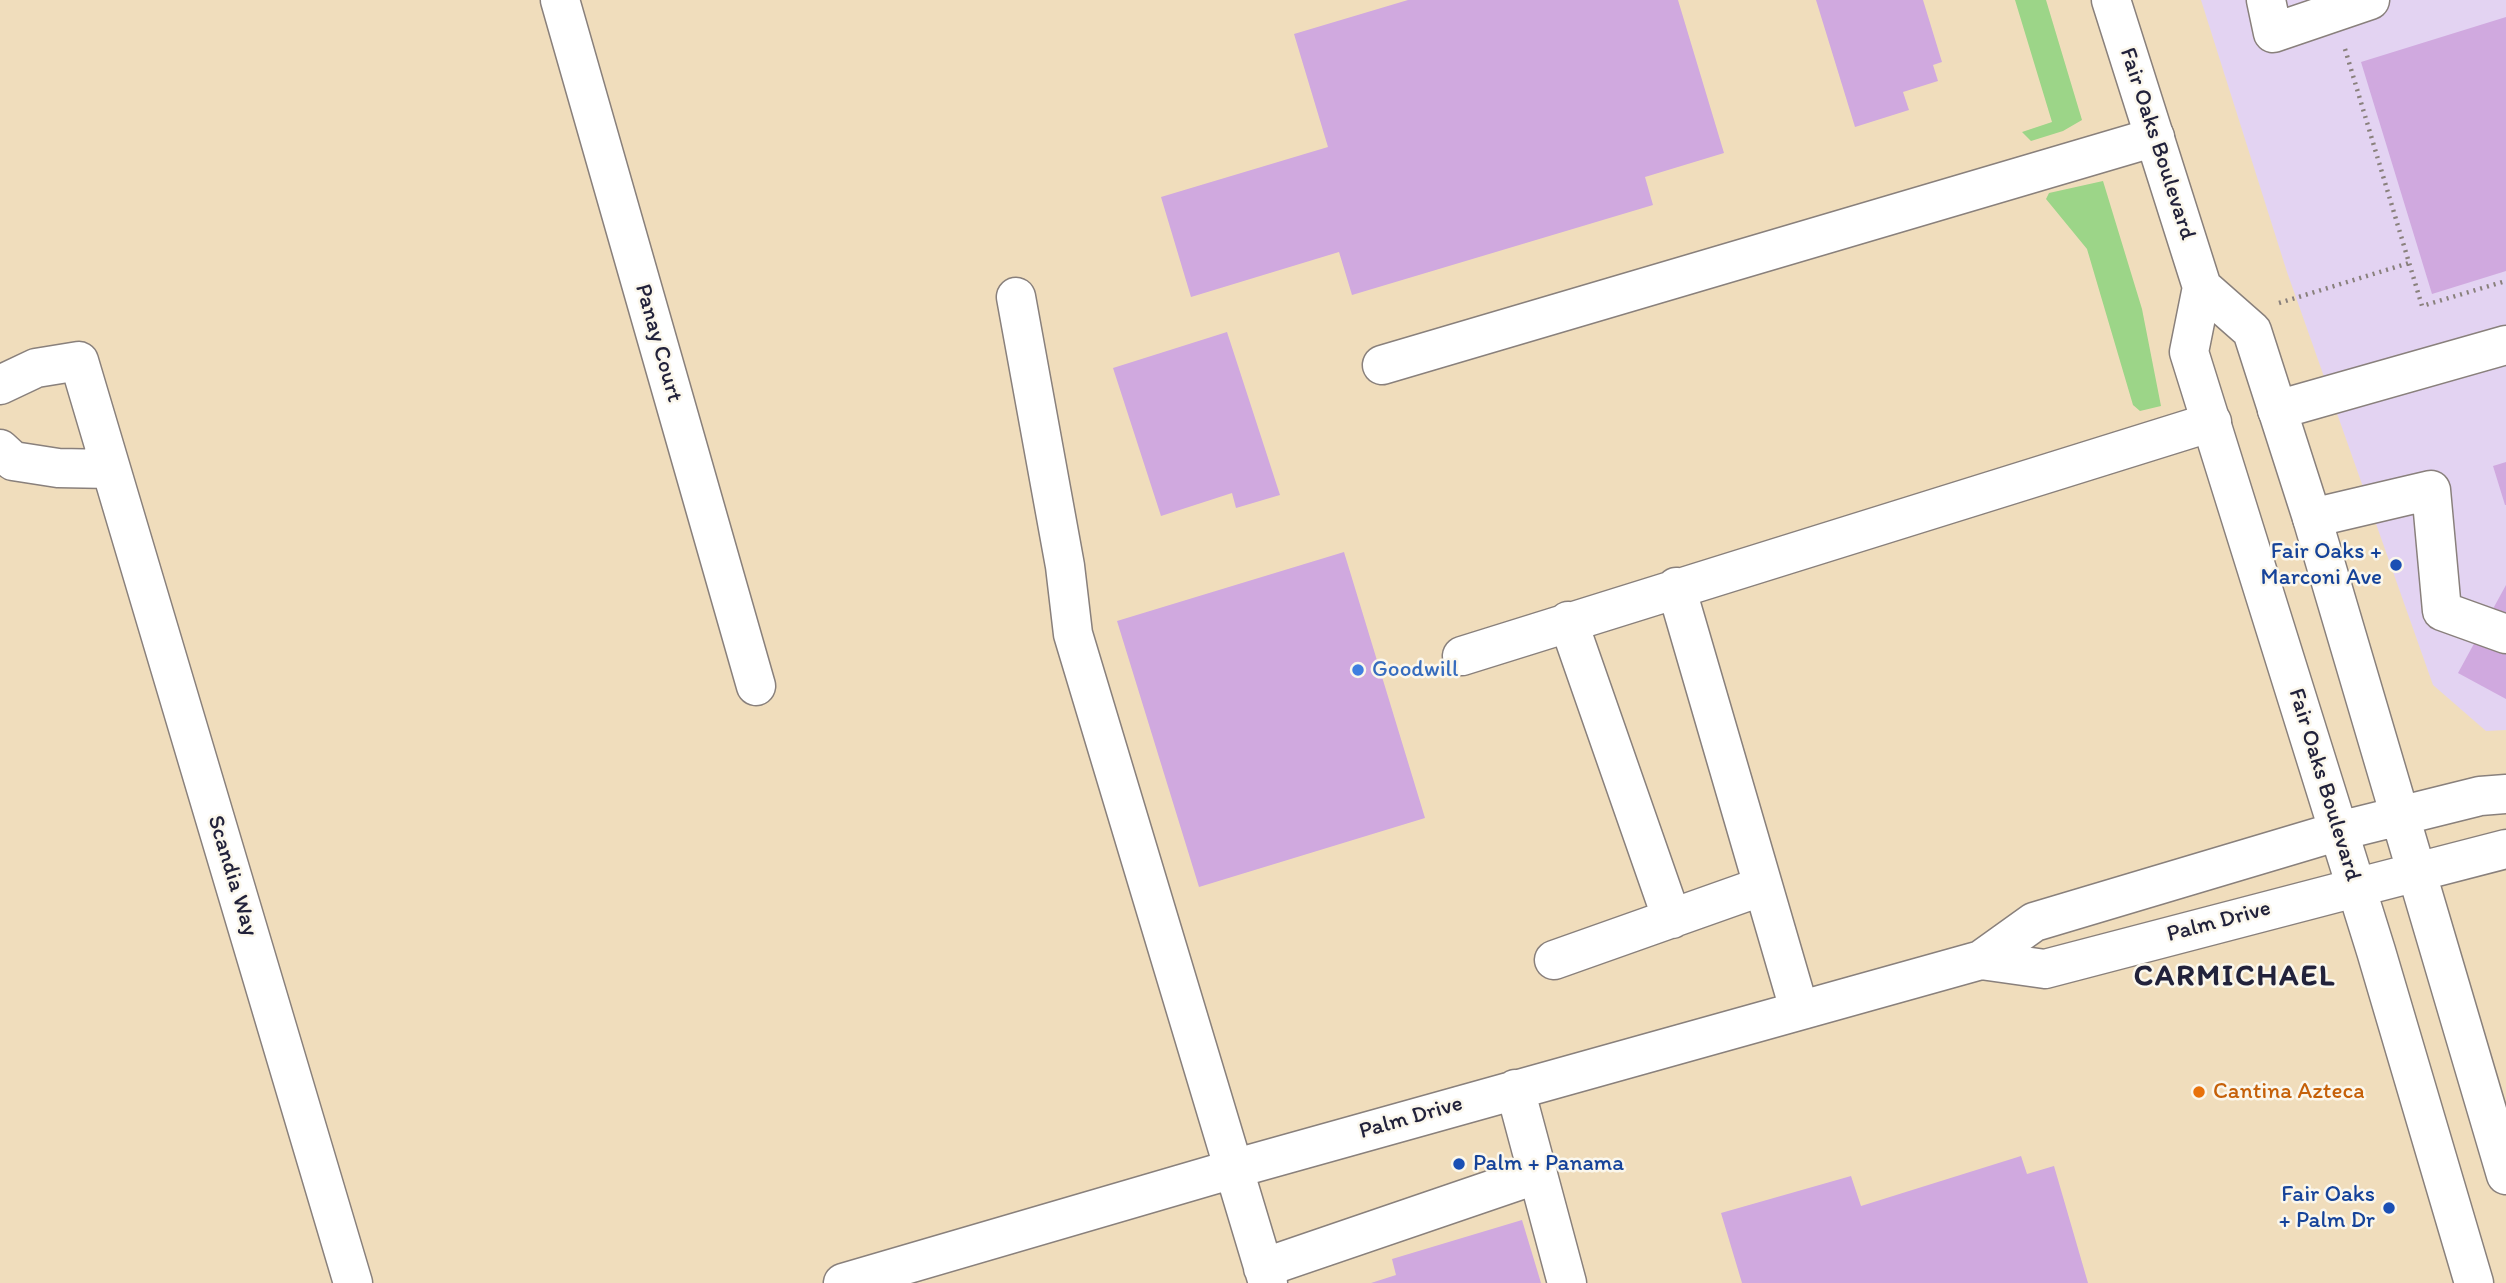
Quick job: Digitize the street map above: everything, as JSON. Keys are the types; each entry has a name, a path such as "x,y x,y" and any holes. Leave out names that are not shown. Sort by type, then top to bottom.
{"street":[{"name":"Panay Court","path":"560,0 756,686"},
{"name":"Fair Oaks Boulevard","path":"2111,0 2202,287 2189,352 2339,831 2474,1283"},
{"path":"2266,0 2273,33 2370,0"},
{"path":"1382,365 2155,137"},
{"path":"2202,287 2252,331 2312,518 2506,1175"},
{"path":"1016,297 1065,566 1073,634 1265,1275 1538,1174"},
{"path":"2277,410 2506,345"},
{"name":"Scandia Way","path":"0,385 36,368 79,361 353,1283"},
{"path":"1462,656 1676,587 2212,422"},
{"path":"0,449 13,461 111,470"},
{"path":"2312,518 2431,491 2442,611 2506,634"},
{"path":"1676,587 1799,1009"},
{"path":"1568,621 1672,919"},
{"name":"Palm Drive","path":"843,1283 889,1276 1233,1168 1981,960 2034,922 2339,831 2480,796 2506,794"},
{"name":"Palm Drive","path":"1981,960 2045,968 2506,849"},
{"path":"1554,960 1763,886"},
{"path":"1515,1089 1567,1283"}],"path":[{"path":"2343,45 2422,306 2506,281"},
{"path":"2275,304 2409,263"}],"shaded area":[{"path":"2201,0 2506,0 2506,730 2486,731 2433,685 2287,272"}],"green space":[{"path":"2015,0 2046,0 2082,120 2063,131 2031,141 2022,132 2052,122"},
{"path":"2103,181 2142,309 2161,406 2140,411 2133,405 2087,249 2046,199 2049,193"}],"building":[{"path":"1408,0 1678,0 1724,153 1645,177 1653,205 1352,295 1339,252 1191,297 1161,197 1328,147 1294,34"},
{"path":"1816,0 1923,0 1942,62 1933,65 1938,81 1903,92 1909,110 1855,127"},
{"path":"2506,17 2506,271 2432,294 2361,62"},
{"path":"1227,332 1280,495 1236,508 1232,493 1161,516 1113,368"},
{"path":"2506,462 2506,505 2505,505 2493,466"},
{"path":"1344,552 1425,818 1199,887 1117,621"},
{"path":"2506,585 2506,699 2458,673"},
{"path":"2021,1156 2027,1174 2054,1166 2088,1283 1742,1283 1721,1213 1851,1176 1861,1206"},
{"path":"1522,1220 1541,1283 1371,1283 1396,1275 1392,1259"}],"place":[{"name":"Fair Oaks + Marconi Ave","path":"2396,565"},
{"name":"Goodwill","path":"1358,670"},
{"name":"Cantina Azteca","path":"2199,1092"},
{"name":"Palm + Panama","path":"1459,1164"},
{"name":"Fair Oaks + Palm Dr","path":"2389,1208"}],"district":[{"name":"CARMICHAEL","path":"2235,977"}]}
